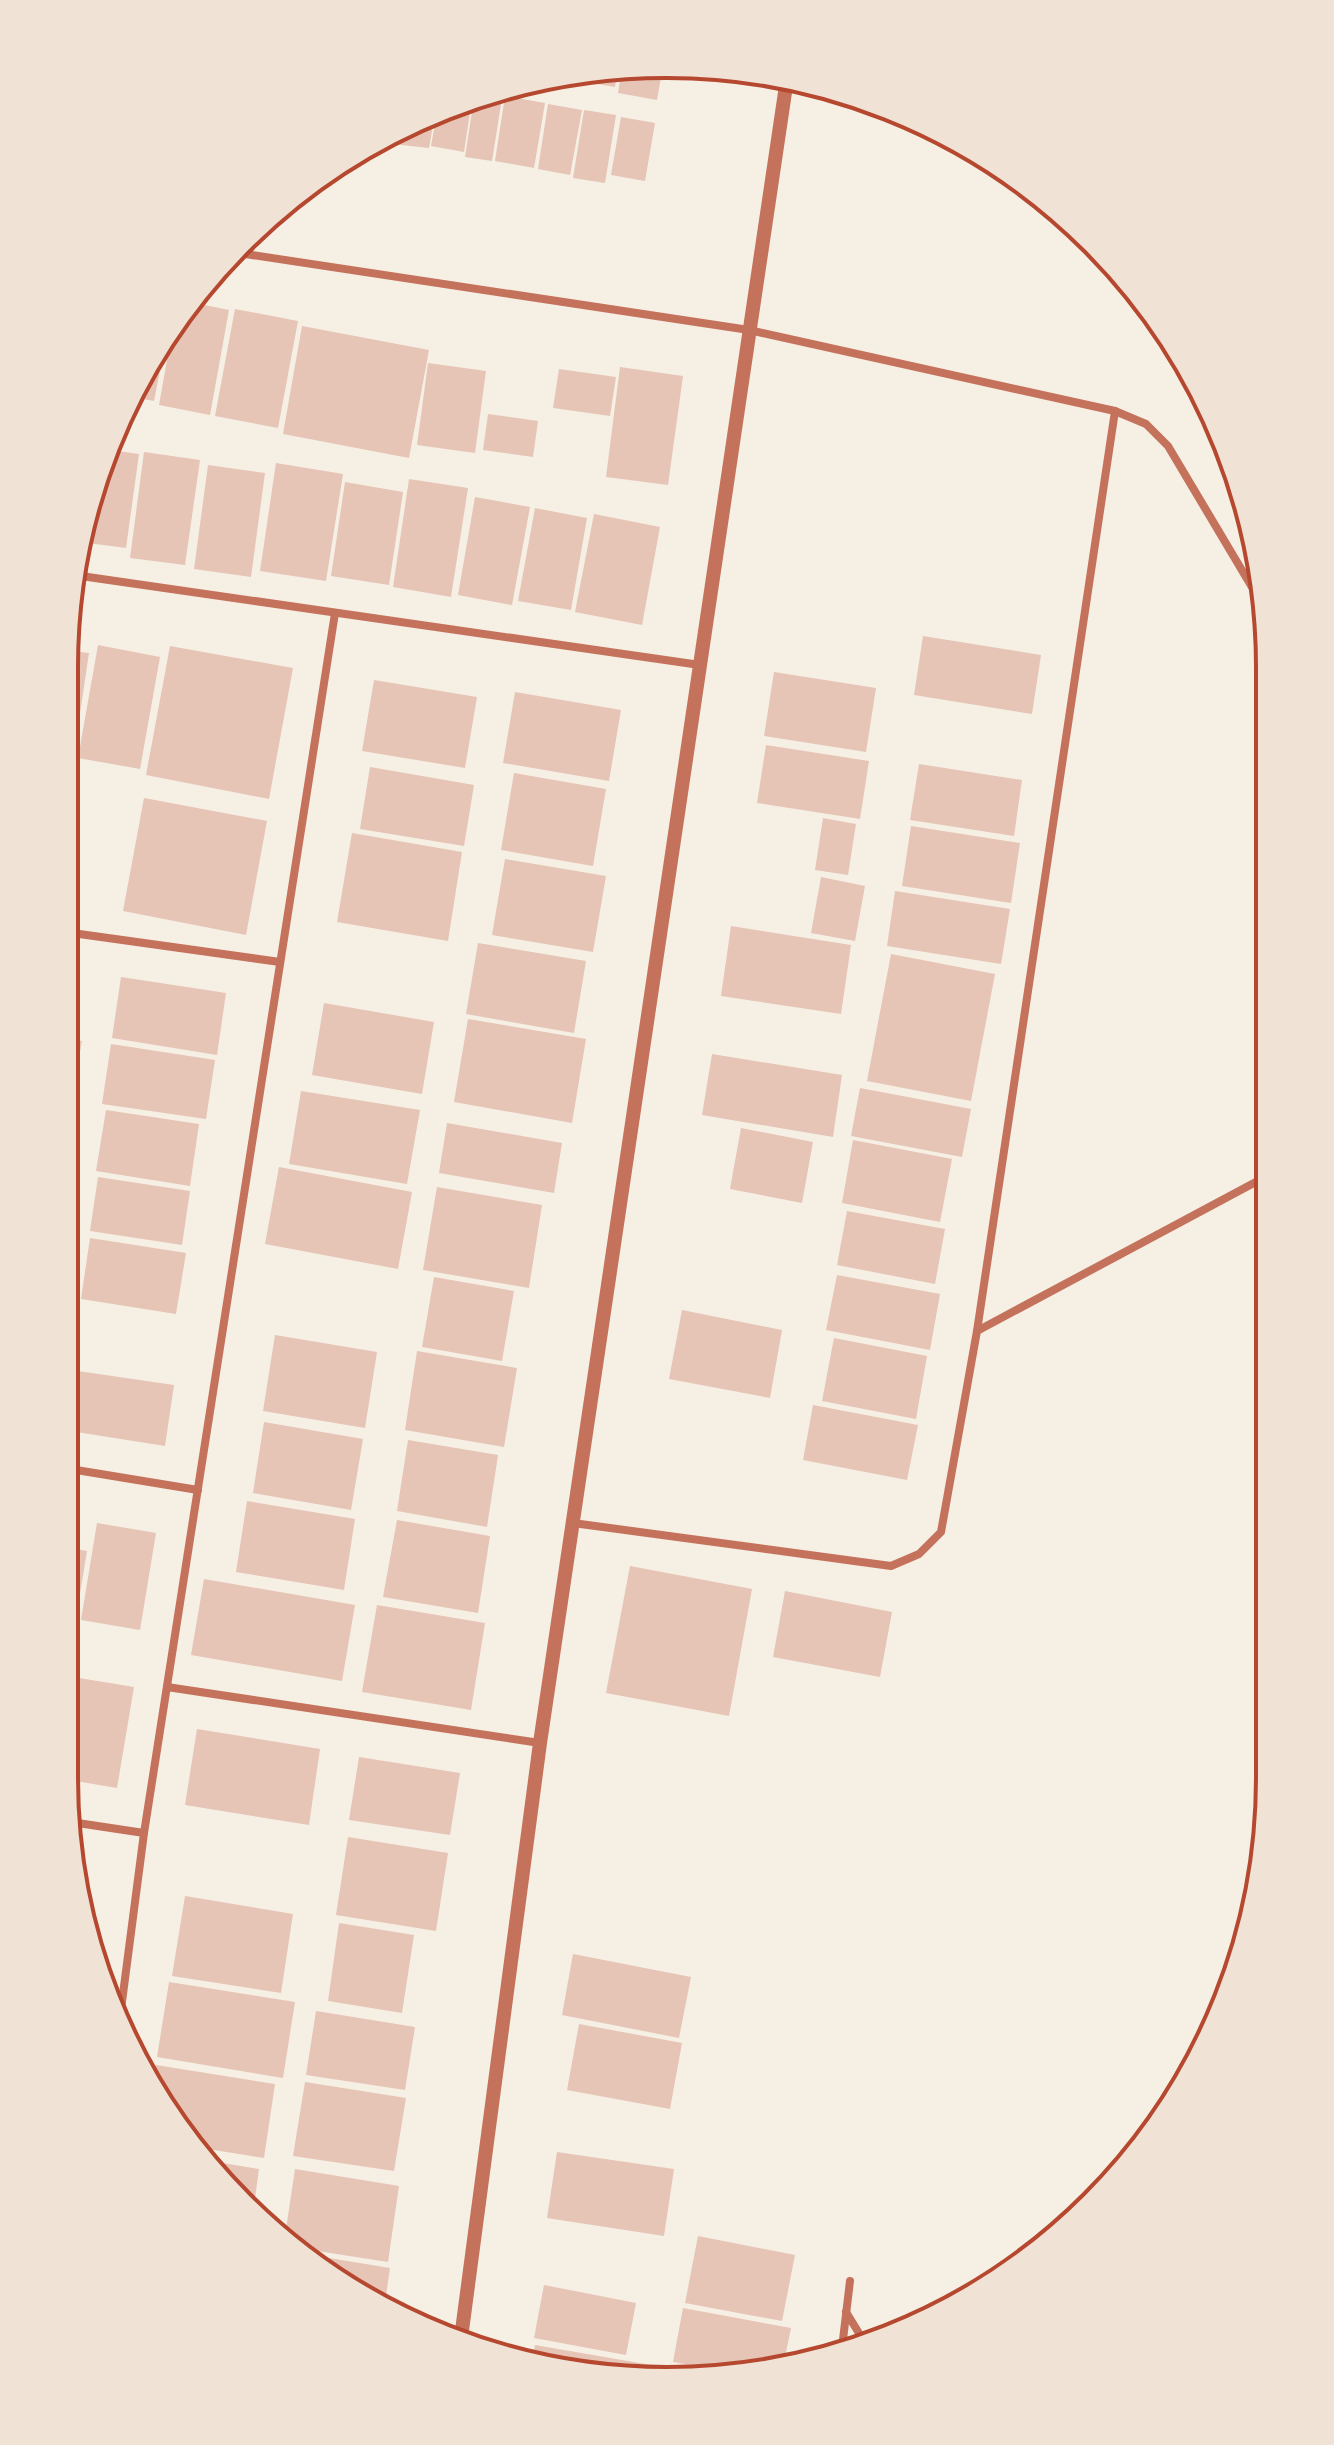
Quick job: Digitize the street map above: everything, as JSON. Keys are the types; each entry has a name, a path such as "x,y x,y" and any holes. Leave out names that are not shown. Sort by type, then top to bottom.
{"street":[{"path":"462,2330 540,1743 785,90"},
{"path":"248,254 749,330 1115,411 1146,424 1168,446 1250,584"},
{"path":"573,1523 891,1566 919,1554 941,1532 977,1331 1115,411"},
{"path":"85,577 700,665"},
{"path":"122,2001 144,1833 335,613"},
{"path":"78,934 280,962"},
{"path":"977,1331 1256,1182"},
{"path":"78,1470 198,1490"},
{"path":"167,1687 540,1743"},
{"path":"80,1823 144,1833"},
{"path":"843,2340 850,2281"},
{"path":"846,2311 860,2334"}],"building":[{"path":"661,78 657,100 618,93 620,80"},
{"path":"616,80 615,87 591,83"},
{"path":"516,98 545,103 534,168 495,161 504,101"},
{"path":"501,102 492,161 465,157 472,111"},
{"path":"548,104 582,110 570,175 538,169"},
{"path":"584,110 616,115 605,183 573,178"},
{"path":"470,112 464,152 431,146 434,126"},
{"path":"621,117 655,123 645,181 611,175"},
{"path":"433,127 429,148 396,144"},
{"path":"203,305 229,310 210,415 159,405 168,354 200,308"},
{"path":"235,309 298,321 278,428 215,416"},
{"path":"302,326 429,350 409,458 283,434"},
{"path":"428,363 486,371 475,453 417,445"},
{"path":"161,366 154,401 143,399"},
{"path":"620,367 683,376 668,485 606,477"},
{"path":"559,369 616,377 610,416 553,408"},
{"path":"488,414 538,421 533,457 483,450"},
{"path":"119,451 139,454 126,548 91,543"},
{"path":"144,452 200,460 185,565 130,558"},
{"path":"276,463 343,474 326,581 260,571"},
{"path":"208,465 265,473 251,577 194,569"},
{"path":"409,479 468,488 451,597 393,587"},
{"path":"345,482 403,492 389,585 331,576"},
{"path":"475,497 530,507 512,605 458,595"},
{"path":"535,508 587,518 571,610 518,601"},
{"path":"594,514 660,527 642,625 575,612"},
{"path":"923,636 1041,655 1032,714 914,695"},
{"path":"98,645 160,657 140,769 78,758"},
{"path":"170,646 293,668 269,799 146,775"},
{"path":"78,652 89,653 78,727"},
{"path":"774,672 876,688 866,752 764,736"},
{"path":"374,680 477,697 465,768 362,751"},
{"path":"515,692 621,710 609,781 503,763"},
{"path":"766,745 869,761 860,819 757,803"},
{"path":"919,764 1022,780 1014,836 910,820"},
{"path":"370,767 474,785 464,846 360,829"},
{"path":"514,773 606,789 593,866 501,850"},
{"path":"144,798 267,821 246,935 123,911"},
{"path":"823,818 856,824 848,875 815,870"},
{"path":"911,826 1020,843 1011,903 902,886"},
{"path":"352,833 462,852 448,941 337,922"},
{"path":"505,859 606,876 593,952 492,935"},
{"path":"821,877 865,886 855,941 811,933"},
{"path":"895,891 1010,909 1001,964 887,946"},
{"path":"731,926 851,945 841,1014 721,996"},
{"path":"478,943 586,961 574,1033 466,1014"},
{"path":"891,954 995,974 971,1101 867,1081"},
{"path":"121,977 226,993 217,1055 112,1038"},
{"path":"324,1003 434,1022 422,1094 312,1075"},
{"path":"468,1019 586,1039 572,1123 454,1102"},
{"path":"78,1040 82,1041 78,1063"},
{"path":"111,1044 215,1060 206,1119 102,1104"},
{"path":"712,1054 842,1075 833,1137 702,1115"},
{"path":"860,1088 971,1109 962,1157 851,1136"},
{"path":"301,1091 420,1110 407,1184 289,1164"},
{"path":"106,1110 199,1124 190,1186 96,1171"},
{"path":"447,1123 562,1143 554,1193 439,1173"},
{"path":"741,1128 813,1142 802,1203 730,1189"},
{"path":"853,1140 952,1159 940,1222 842,1203"},
{"path":"279,1167 412,1192 398,1269 265,1244"},
{"path":"98,1177 190,1191 182,1245 90,1231"},
{"path":"437,1187 542,1205 529,1288 423,1270"},
{"path":"847,1211 945,1229 935,1284 837,1265"},
{"path":"90,1238 186,1253 176,1314 81,1299"},
{"path":"837,1275 940,1294 930,1350 826,1330"},
{"path":"434,1277 514,1291 502,1361 422,1347"},
{"path":"682,1310 782,1330 770,1398 669,1379"},
{"path":"275,1335 377,1352 365,1428 263,1411"},
{"path":"834,1338 927,1356 916,1419 822,1401"},
{"path":"417,1351 517,1368 504,1447 405,1430"},
{"path":"78,1371 174,1385 165,1446 78,1432"},
{"path":"813,1405 918,1425 907,1480 803,1460"},
{"path":"264,1422 363,1439 351,1510 253,1493"},
{"path":"408,1440 498,1455 487,1527 397,1511"},
{"path":"247,1501 355,1519 344,1590 236,1572"},
{"path":"397,1520 490,1536 478,1613 383,1597"},
{"path":"97,1523 156,1533 140,1630 81,1620"},
{"path":"78,1549 87,1551 78,1606"},
{"path":"630,1566 752,1589 729,1716 606,1693"},
{"path":"204,1579 355,1605 342,1681 191,1655"},
{"path":"785,1591 892,1612 880,1677 773,1657"},
{"path":"377,1605 485,1623 471,1710 362,1692"},
{"path":"78,1678 134,1687 117,1788 78,1781"},
{"path":"197,1729 320,1749 309,1825 185,1805"},
{"path":"359,1757 460,1773 450,1835 349,1820"},
{"path":"348,1837 448,1853 436,1931 336,1915"},
{"path":"185,1896 293,1914 281,1993 172,1976"},
{"path":"339,1923 414,1935 402,2013 328,2001"},
{"path":"573,1954 691,1977 679,2038 562,2015"},
{"path":"169,1982 295,2002 283,2078 157,2057"},
{"path":"316,2011 415,2027 405,2090 306,2075"},
{"path":"579,2024 682,2043 670,2109 567,2090"},
{"path":"156,2065 275,2084 264,2158 210,2149 177,2105 155,2069"},
{"path":"305,2082 406,2098 394,2171 293,2156"},
{"path":"557,2152 674,2169 664,2236 547,2218"},
{"path":"221,2163 259,2169 255,2198"},
{"path":"295,2169 399,2186 388,2262 316,2251 286,2227"},
{"path":"698,2236 795,2255 782,2321 685,2303"},
{"path":"325,2257 390,2268 386,2295"},
{"path":"544,2285 636,2303 626,2355 534,2338"},
{"path":"683,2308 791,2328 785,2355 706,2366 673,2362"},
{"path":"535,2345 651,2365 590,2362 534,2352"}]}
